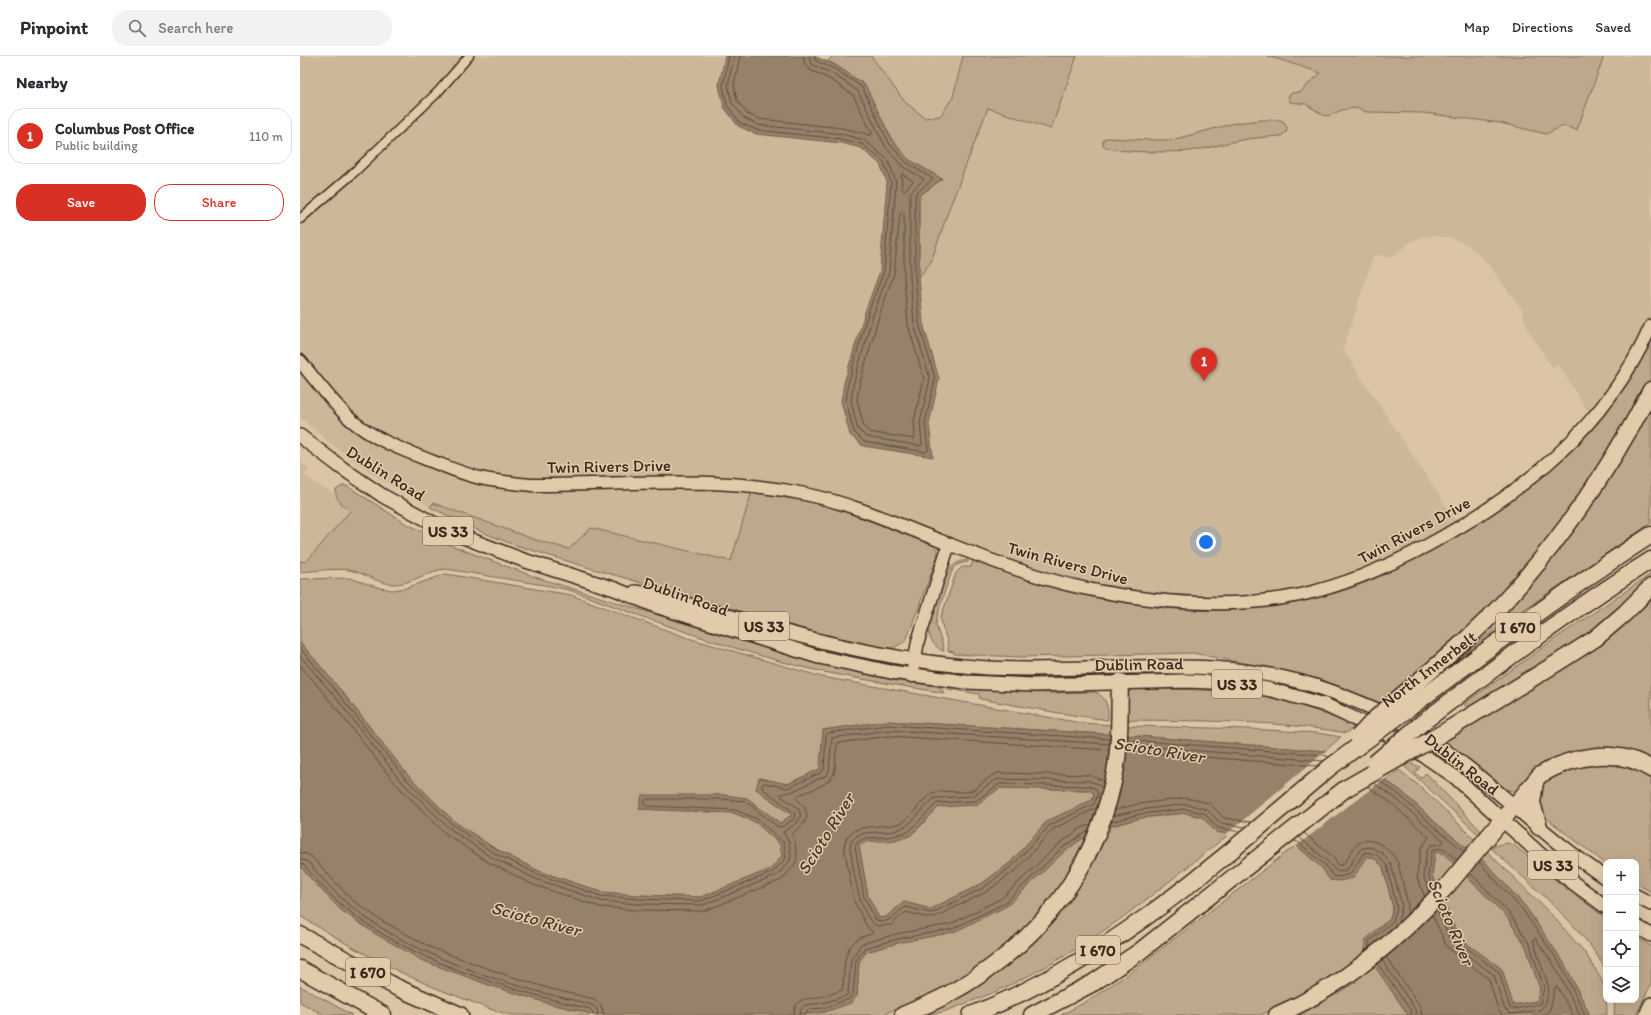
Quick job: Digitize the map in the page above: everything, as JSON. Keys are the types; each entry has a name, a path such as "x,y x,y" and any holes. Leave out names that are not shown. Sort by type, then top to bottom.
{"highway":[{"path":"1398,708 1505,601 1556,542 1611,464 1651,390"},
{"name":"North Innerbelt","path":"1398,708 1497,642 1651,535"},
{"name":"I 670","path":"1032,1015 1093,983 1139,952 1345,789 1422,723 1486,674 1651,560"},
{"path":"1345,789 1441,734 1557,664 1596,638 1625,613 1651,587"},
{"path":"904,1015 945,996 986,970 1026,938 1053,909 1072,884 1092,847 1106,812 1114,780 1120,682"},
{"name":"I 670","path":"971,1015 1023,992 1068,969 1128,930 1209,870 1329,768 1375,719 1398,708"},
{"path":"1277,1015 1295,1008 1335,983 1379,952 1415,919 1446,886 1535,780 1554,766 1590,756 1606,756 1626,759 1651,770"},
{"path":"1535,780 1532,803 1540,828"},
{"name":"I 670","path":"300,934 357,967 460,1015"},
{"name":"I 670","path":"300,969 383,1015"},
{"path":"438,1006 474,1015"}],"main road":[{"name":"Twin Rivers Drive","path":"300,362 345,413 364,429 382,441 456,471 480,478 531,484 695,481 773,488 809,495 846,505 1028,572 1080,587 1155,600 1206,604 1239,603 1299,595 1335,586 1392,564 1439,539 1510,495 1577,437 1605,404 1626,374 1651,326"},
{"name":"Dublin Road","path":"300,436 342,468 383,496 448,531 523,560 615,589 656,606 819,657 855,666 912,676 966,682 1033,684 1187,681 1233,683 1272,690 1325,705 1404,742 1455,777 1564,876 1603,905"},
{"path":"912,676 918,641 949,544"},
{"name":"Dublin Road","path":"615,589 659,596 826,643 915,660 974,667 1032,669 1150,666 1212,667 1246,671 1296,681 1366,705 1414,729 1465,766 1581,861 1603,876"},
{"path":"1120,682 1151,675 1198,675 1235,678 1271,685 1315,697 1343,696"},
{"path":"1639,898 1651,904"},
{"path":"1639,928 1651,935"}],"street":[{"path":"300,219 350,176 437,93 469,56"}],"shaded area":[{"path":"300,56 725,56 719,85 724,107 861,148 880,164 887,181 880,271 865,312 844,383 933,457 929,424 939,379 923,323 919,277 931,262 949,209 988,107 1051,129 1077,56 1268,56 1322,74 1307,85 1301,92 1292,93 1290,102 1306,104 1328,116 1342,110 1355,108 1368,112 1424,113 1500,123 1546,134 1563,126 1577,130 1604,56 1651,56 1651,340 1626,386 1596,425 1558,364 1552,367 1529,332 1522,310 1486,261 1466,244 1451,238 1435,236 1422,237 1412,241 1391,258 1374,254 1343,350 1463,531 1390,572 1364,583 1296,603 1261,608 1194,610 1131,604 1100,598 1069,590 973,560 838,509 799,499 752,491 731,561 592,528 569,549 536,540 434,503 430,507 378,478 330,443 300,417"},
{"path":"833,56 871,56 905,102 925,118 940,116 953,97 963,56 1077,56 1051,129 988,108 949,209 931,262 919,277 919,196 942,179 908,159 892,140 865,85 828,61"},
{"path":"871,56 963,56 953,97 940,116 924,118 905,102"},
{"path":"1268,56 1604,56 1577,130 1563,126 1546,134 1500,123 1424,113 1367,112 1355,108 1342,110 1328,116 1323,115 1306,104 1290,102 1288,96 1292,93 1301,92 1321,73"},
{"path":"1261,120 1280,120 1284,122 1287,128 1286,132 1281,136 1241,140 1190,151 1131,151 1118,150 1103,145 1103,140 1106,138 1172,140 1235,123"},
{"path":"1651,340 1651,376 1649,381 1617,439 1582,495 1542,548 1498,598 1452,645 1382,704 1339,686 1303,675 1193,653 1021,657 954,654 954,652 948,651 941,617 956,573 962,567 971,567 973,560 1096,596 1158,607 1190,610 1244,609 1288,604 1330,595 1371,580 1434,548 1491,513 1546,473 1593,427 1614,401 1633,372"},
{"path":"1651,405 1651,523 1506,622 1461,656 1459,654"},
{"path":"300,461 309,470 304,476 335,495 339,501 351,510 306,562 300,561"},
{"path":"342,486 347,486 405,523 450,545 535,577 806,661 897,681 938,686 944,693 839,675 792,664 727,646 569,590 550,586 446,569 396,584 384,583 343,569 300,572 300,561 306,562 350,511 336,497 336,490"},
{"path":"752,491 799,499 838,509 933,545 937,550 938,555 906,641 893,648 883,648 826,636 512,544 477,530 430,507 433,503 536,540 569,549 591,528 731,561"},
{"path":"968,560 968,562 954,568 938,613 936,624 943,651 935,646 930,638 929,632 932,619 949,571 957,563"},
{"path":"446,574 571,595 688,638 822,677 1081,723 1250,729 1318,733 1341,737 1325,751 1138,736 887,721 823,730 820,769 787,784 760,778 757,789 792,815 780,823 747,798 723,795 642,796 639,809 734,813 755,822 780,844 782,856 771,869 701,897 602,892 539,871 494,848 455,822 406,773 343,693 300,642 300,579 350,578 380,588 393,590 406,588"},
{"path":"1651,574 1651,579 1632,600 1581,641 1468,709 1464,704 1556,638"},
{"path":"1651,598 1651,764 1616,752 1521,787 1515,792 1504,788 1444,741 1588,651 1624,625"},
{"path":"947,687 1046,693 1096,692 1105,701 1108,711 1108,720 980,699 979,694 948,689"},
{"path":"1134,689 1206,690 1242,693 1277,699 1297,704 1355,727 1346,733 1264,723 1127,720 1126,698 1128,692"},
{"path":"1604,762 1634,769 1651,777 1651,892 1639,885 1639,859 1603,859 1603,862 1546,818 1539,810 1542,782 1568,768"},
{"path":"1410,763 1420,767 1415,773 1421,778 1426,773 1481,831 1478,834 1404,766"},
{"path":"1399,770 1422,788 1551,914 1586,954 1601,979 1603,984 1603,1003 1606,1003 1607,1015 1590,1015 1564,963 1525,906 1486,864 1436,823 1400,790 1385,780"},
{"path":"1000,788 1089,790 1094,793 1093,800 1047,821 1010,863 981,884 931,909 904,902 886,917 879,918 868,896 859,846 871,841 897,840 904,838 917,830 939,806 976,805"},
{"path":"1185,813 1202,817 1216,832 1229,834 1128,913 1065,956 1021,980 990,994 943,1012 923,1015 958,998 984,982 1029,946 1049,925 1084,878 1111,826 1141,818"},
{"path":"1086,836 1060,886 1050,901 1026,927 1004,948 982,964 946,986 882,1015 788,1015 825,1012 857,996 859,962 866,952 898,943 1065,851"},
{"path":"1507,843 1514,845 1563,886 1603,916 1603,965 1597,954 1570,922 1538,890 1491,848"},
{"path":"1296,845 1322,868 1330,880 1353,878 1367,855 1375,859 1383,867 1393,908 1390,919 1374,931 1408,1015 1299,1015 1356,982 1343,968 1318,986 1261,1015 1061,1015 1089,1000 1131,972"},
{"path":"1435,852 1444,854 1507,917 1526,947 1540,989 1537,1001 1513,1005 1502,969 1459,938 1432,876"},
{"path":"300,866 341,910 374,933 489,985 547,1003 597,1015 510,1015 433,987 398,971 352,947 300,916"},
{"path":"1639,939 1651,946 1651,984 1636,1015 1614,1015 1615,1003 1639,1003"},
{"path":"300,986 352,1015 324,1015 300,1002"}],"water":[{"path":"725,56 814,56 837,66 865,85 892,140 908,159 942,179 919,196 919,277 923,323 939,379 929,424 933,457 863,446 850,435 841,401 844,383 865,312 880,271 887,182 880,164 861,148 841,143 756,134 738,126 724,107 719,85"},
{"name":"Scioto River","path":"300,642 343,693 406,773 455,822 494,848 539,871 602,892 701,897 771,869 782,856 780,844 755,822 734,813 639,809 642,795 723,795 747,798 780,823 792,815 756,789 759,778 788,784 820,769 823,730 887,721 1138,736 1325,751 1359,764 1400,790 1436,823 1486,863 1525,906 1564,963 1590,1015 1408,1015 1365,952 1365,940 1390,919 1393,908 1383,867 1375,859 1367,856 1353,878 1340,881 1330,880 1322,868 1296,845 1216,832 1202,817 1185,813 1141,818 1111,826 1086,836 1065,851 1007,906 954,932 898,943 866,952 859,962 857,996 851,1003 825,1012 788,1015 597,1015 547,1003 489,985 423,961 374,933 341,910 300,866","holes":["1000,788 1089,790 1094,793 1092,800 1047,821 1010,863 981,884 931,909 904,902 886,917 879,918 868,896 859,846 866,841 889,841 910,836 939,807 976,805","1435,852 1444,854 1507,917 1526,947 1540,989 1537,1001 1513,1005 1502,969 1459,938 1432,876"]}],"pier":[{"path":"1327,750 1360,762 1386,778 1295,847 1225,835"}],"place":[{"name":"Columbus Post Office","path":"1204,381"}]}
